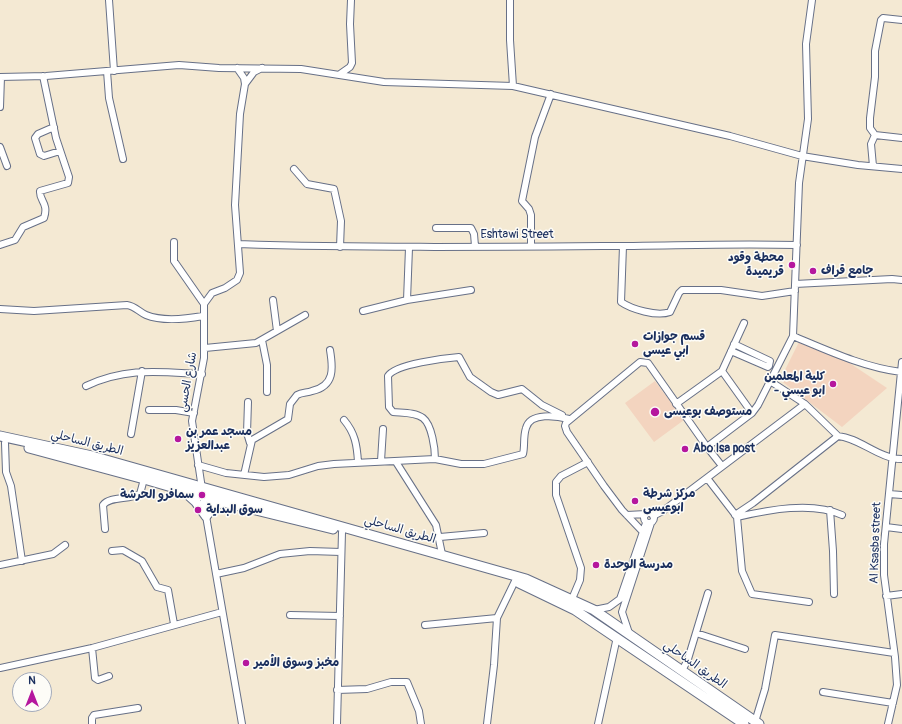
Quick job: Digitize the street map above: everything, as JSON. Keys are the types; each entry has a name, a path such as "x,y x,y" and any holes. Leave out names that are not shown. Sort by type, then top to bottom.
{"highway":[{"name":"الطريق الساحلي","path":"2,441 223,502 342,532 515,581 575,610 744,724"},
{"name":"الطريق الساحلي","path":"2,441 85,454 526,579 594,610 757,723"},
{"path":"183,491 196,502 206,516 214,506 223,502"}],"street":[{"path":"109,0 111,71 110,103 123,159"},
{"path":"340,74 350,67 352,63 350,24 351,0"},
{"path":"510,0 510,40 513,86"},
{"path":"707,447 752,413 758,405 793,336 799,183 808,119 806,44 812,0"},
{"path":"902,20 887,18 881,20 876,50 875,77 870,118 870,128 875,135 902,138"},
{"path":"0,107 1,77 43,76 179,66 300,69 384,82 513,86 730,136 802,156 902,169"},
{"path":"174,242 174,261 204,304 212,293 225,288 237,280 240,267 235,211 235,176 244,78 237,68"},
{"path":"244,84 254,72 263,68"},
{"path":"0,245 15,240 24,227 44,218 45,204 40,191 68,183 69,177 60,151 43,76"},
{"path":"531,245 531,215 529,209 522,201 536,137 551,94"},
{"path":"54,127 38,134 35,138 40,154 44,156 60,151"},
{"path":"873,166 871,144 875,135"},
{"path":"0,147 7,166"},
{"path":"294,169 307,184 334,189 341,220 340,247"},
{"path":"436,228 471,228 474,234 475,246"},
{"name":"Eshtawi Street","path":"238,244 409,248 531,245 623,246 755,243 797,245"},
{"path":"623,246 621,302 647,313 665,314 670,312 682,290 721,290 762,296 795,291"},
{"path":"407,300 409,248"},
{"path":"795,284 892,279 902,280"},
{"path":"363,311 407,300 471,290"},
{"path":"273,300 277,331"},
{"name":"شارع الحسي","path":"204,304 203,316 205,348 202,374 194,412 193,428 201,486 242,724"},
{"path":"0,309 26,311 127,305 133,306 150,316 173,319 203,316"},
{"path":"205,348 256,343 305,315"},
{"path":"676,404 722,371 744,323"},
{"path":"793,336 880,369 901,372"},
{"path":"262,340 266,353 267,392"},
{"path":"731,351 769,366 770,361 734,344"},
{"path":"250,443 256,436 288,420 290,404 297,394 320,389 331,377 334,369 330,350"},
{"path":"435,459 433,441 424,418 405,413 392,412 389,407 388,376 390,372 426,361 459,357 470,377 491,392 498,395 522,389 542,405 569,419"},
{"path":"642,531 604,486 567,432 565,426 569,419 640,362 648,363 722,466"},
{"name":"Al Ksasba street","path":"888,724 900,685 894,653 884,575 886,527 902,362"},
{"path":"131,434 142,371"},
{"path":"86,386 101,380 142,371 202,374"},
{"path":"722,371 752,413"},
{"path":"770,380 805,404 838,436 892,459 902,459"},
{"path":"244,475 250,443 247,433 248,402"},
{"path":"627,515 647,520 654,520 653,516 707,478 805,404"},
{"path":"149,410 194,412"},
{"path":"198,465 211,470 264,477 289,475 318,466 358,462 396,462 435,459 461,464 484,464 517,457 523,454 526,427 529,422 539,417 553,415 569,419"},
{"path":"344,420 353,430 357,445 358,462"},
{"path":"381,461 383,429"},
{"path":"736,516 838,436"},
{"path":"895,436 902,436"},
{"path":"2,441 6,472 11,486 22,561"},
{"path":"396,462 436,525 440,537 442,554"},
{"path":"572,599 580,580 581,568 558,502 556,482 561,476 588,462"},
{"path":"707,478 736,516 742,571 752,594 809,602"},
{"path":"105,529 103,505 107,502 140,494 144,479"},
{"path":"889,494 902,495"},
{"path":"736,516 805,507 830,510 842,516"},
{"path":"830,510 834,594"},
{"path":"636,523 647,520"},
{"path":"594,610 609,607 620,598 647,520"},
{"path":"628,633 622,612 647,520"},
{"path":"886,527 902,529"},
{"path":"337,724 342,532"},
{"path":"440,537 484,533"},
{"path":"0,565 53,554 65,545"},
{"path":"112,551 124,550 142,561 157,587 168,590 174,624"},
{"path":"216,574 244,568 280,554 299,552 341,552"},
{"path":"487,724 497,618 515,581"},
{"path":"682,671 688,659 708,593"},
{"path":"886,596 902,594"},
{"path":"0,668 92,648 174,624 222,612"},
{"path":"290,615 340,616"},
{"path":"426,625 497,618"},
{"path":"696,633 745,649"},
{"path":"757,723 765,689 773,638 775,635 894,653"},
{"path":"598,724 617,637"},
{"path":"92,648 96,678 98,680 109,676"},
{"path":"338,690 368,689 391,682 407,682 419,711 421,724"},
{"path":"823,692 894,703"},
{"path":"92,724 92,716 94,715 138,708"}],"shaded area":[{"name":"كلية المعلمين - ابو عيسي","path":"799,342 848,362 887,388 842,427 780,380"},
{"name":"مستوصف بوعيسى","path":"655,381 684,420 654,442 625,403"}],"place":[{"name":"محطة وقود قريميدة","path":"792,265"},
{"name":"جامع قراف","path":"813,271"},
{"name":"قسم جوازات ابي عيسى","path":"635,344"},
{"name":"كلية المعلمين - ابو عيسي","path":"833,384"},
{"name":"مستوصف بوعيسى","path":"655,412"},
{"name":"مسجد عمر بن عبدالعزيز","path":"178,439"},
{"name":"Abo Isa post","path":"685,449"},
{"name":"سمافرو الحرشة","path":"202,495"},
{"name":"مركز شرطة ابوعيسى","path":"635,501"},
{"name":"سوق البداية","path":"198,510"},
{"name":"مدرسة الوحدة","path":"596,565"},
{"name":"مخبز وسوق الأمير","path":"246,663"}]}
